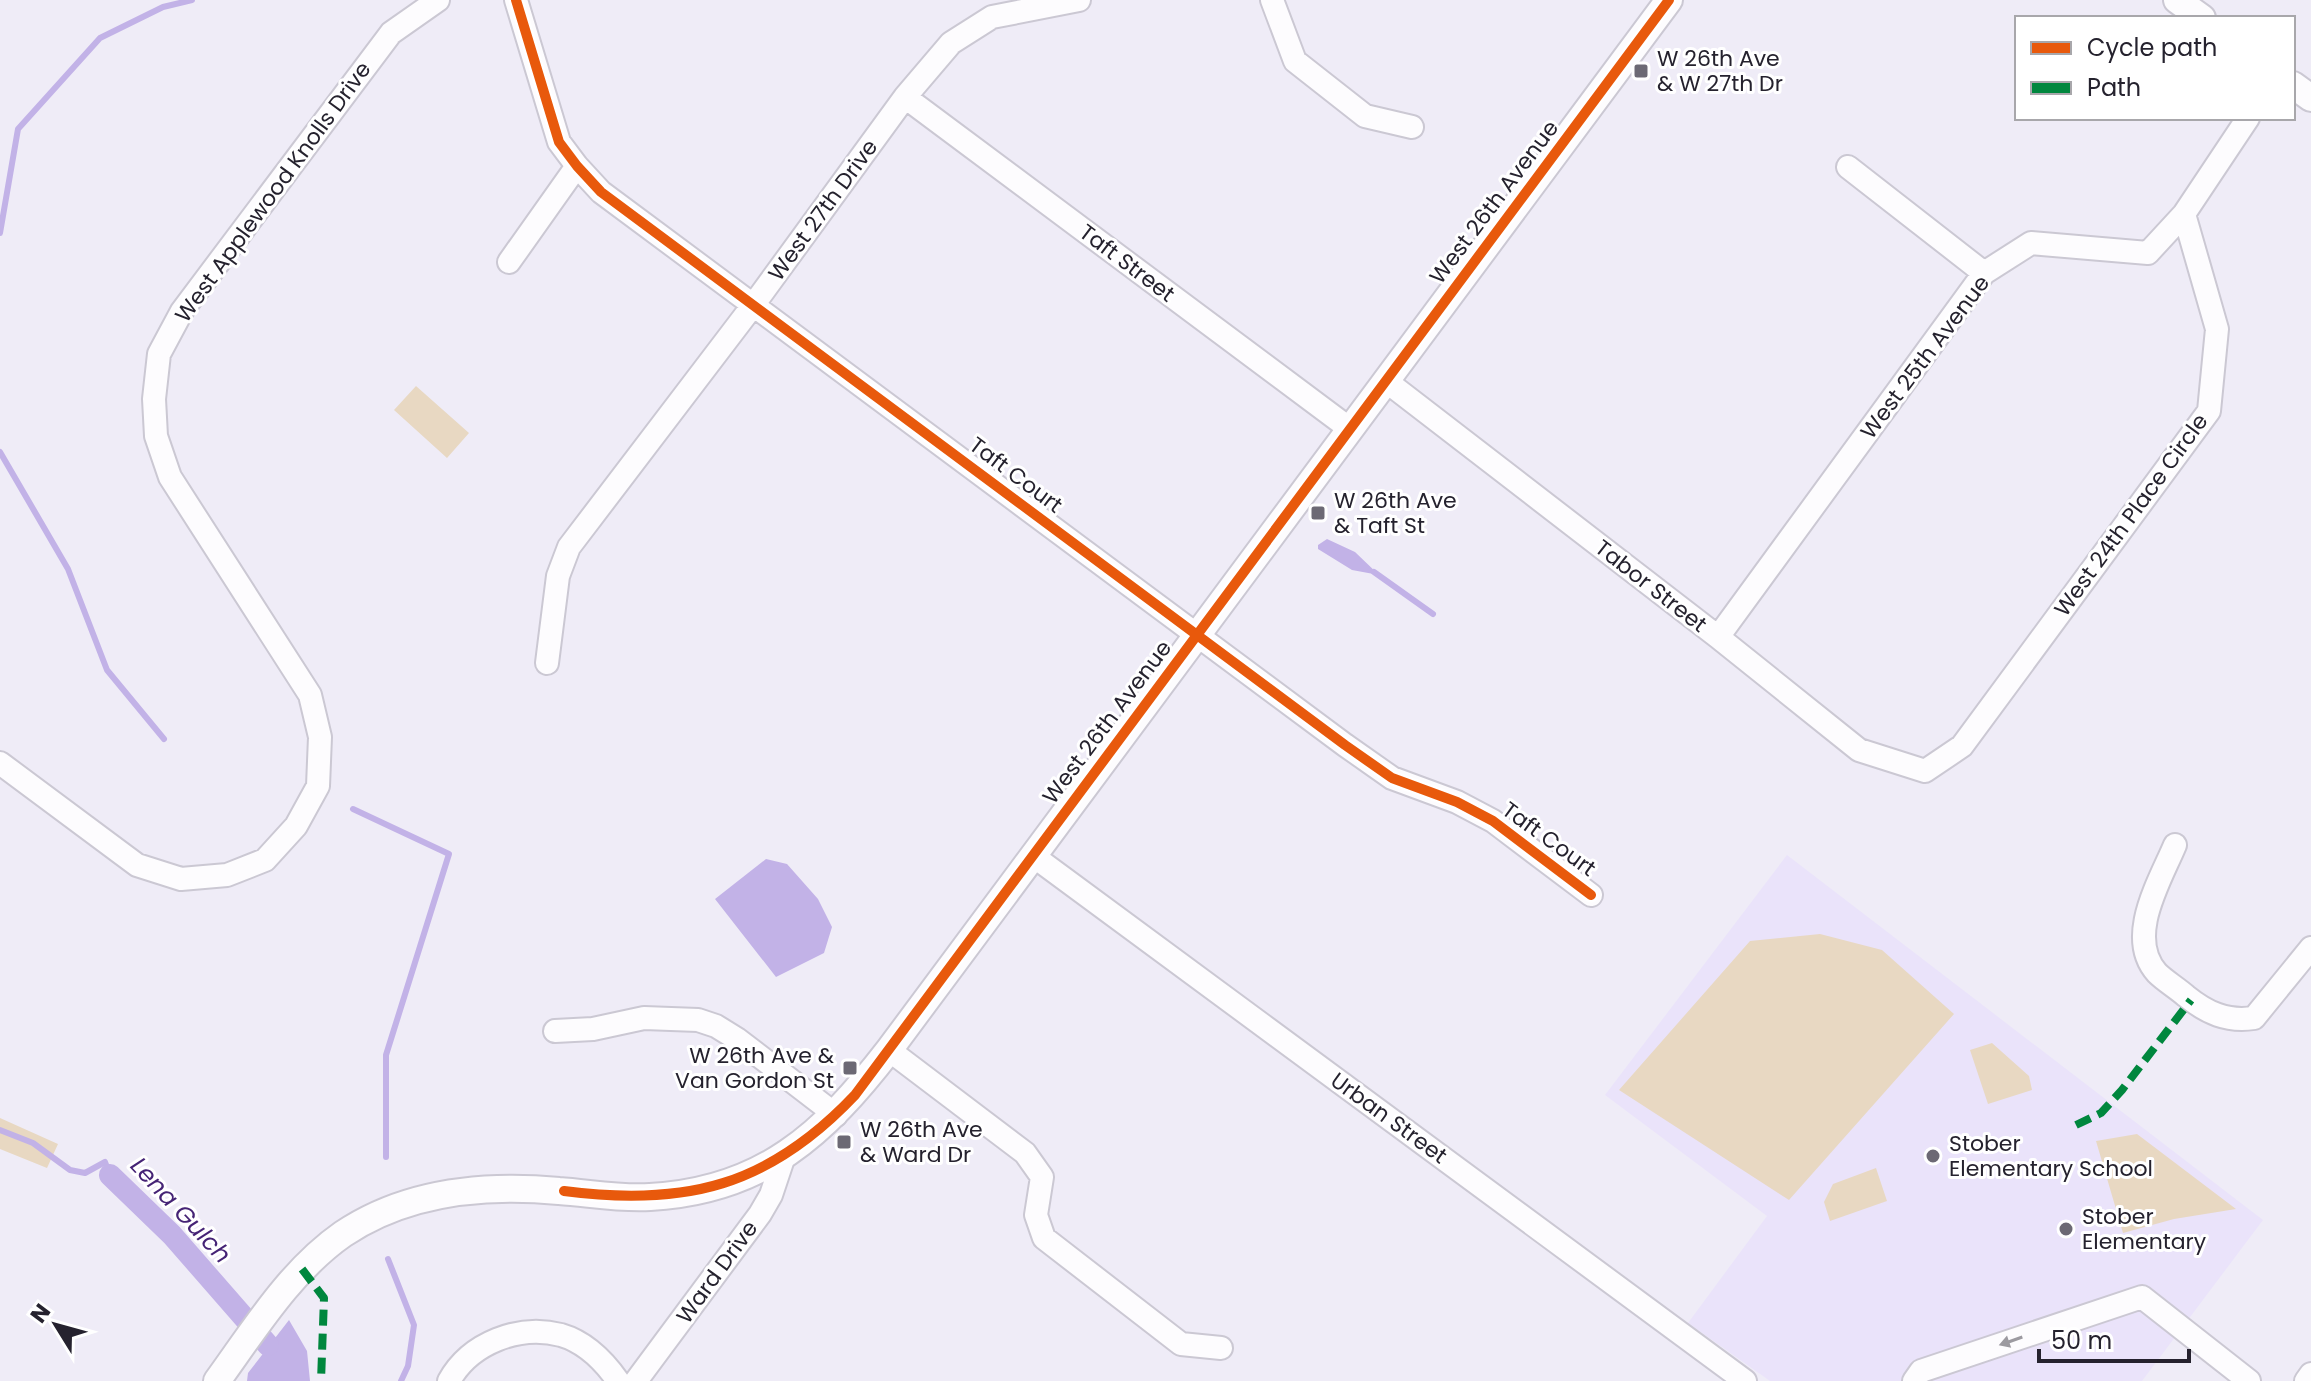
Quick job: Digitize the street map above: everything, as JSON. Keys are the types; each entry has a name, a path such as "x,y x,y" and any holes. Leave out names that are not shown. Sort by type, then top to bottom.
{"street":[{"name":"West Applewood Knolls Drive","path":"0,763 137,865 181,879 227,875 265,860 296,826 318,786 320,737 310,695 170,477 156,436 154,399 159,354 182,311 391,33 438,0"},
{"name":"Taft Court","path":"516,0 559,142 601,192 1392,778 1457,802 1493,821 1591,895"},
{"name":"West 27th Drive","path":"547,663 558,576 569,547 754,304 905,97 951,43 992,17 1079,0"},
{"path":"1272,0 1295,61 1365,116 1412,127"},
{"name":"West 26th Avenue","path":"220,1376 285,1289 317,1255 345,1233 391,1209 416,1200 493,1188 626,1197 674,1195 718,1186 784,1156 836,1115 889,1050 1669,0"},
{"path":"2177,0 2199,16"},
{"name":"Taft Street","path":"905,97 1350,429"},
{"name":"West 25th Avenue","path":"1718,637 1984,273 2031,243 2148,253 2184,214 2247,120"},
{"path":"509,262 577,166"},
{"path":"1848,167 1984,273"},
{"name":"West 24th Place Circle","path":"1925,771 1962,746 2209,411 2217,329 2184,214"},
{"name":"Tabor Street","path":"1386,381 1859,750 1925,771"},
{"path":"2175,845 2153,896 2144,933 2148,958 2157,972 2191,1000 2225,1017 2236,1020 2254,1018 2311,948"},
{"name":"Urban Street","path":"1032,855 1745,1381"},
{"path":"555,1031 593,1029 644,1018 698,1020 716,1026 737,1039 836,1115"},
{"path":"889,1050 1025,1153 1042,1177 1036,1215 1044,1238 1181,1344 1221,1348"},
{"name":"Ward Drive","path":"636,1381 760,1214 771,1195 784,1156"},
{"path":"1914,1381 1921,1371 2142,1297 2249,1381"},
{"path":"449,1381 473,1352 495,1340 527,1331 562,1335 588,1349 606,1364 618,1381"},
{"path":"2306,1381 2311,1374"}],"shaded area":[{"path":"416,386 469,433 447,458 394,410"},
{"path":"1327,539 1355,552 1379,575 1352,570 1318,549 1318,545"},
{"name":"Stober Elementary School","path":"1787,855 2263,1220 2142,1381 1770,1381 1688,1323 1767,1216 1605,1095"},
{"path":"766,859 787,864 818,899 832,927 824,953 776,977 715,899"},
{"path":"1820,934 1882,950 1954,1014 1789,1200 1619,1090 1750,941"},
{"path":"1992,1043 2029,1076 2032,1090 1988,1104 1970,1050"},
{"path":"0,1118 58,1144 47,1168 0,1149"},
{"path":"2137,1134 2236,1209 2174,1219 2123,1233 2096,1141"},
{"path":"1876,1168 1887,1201 1830,1221 1824,1202 1833,1184"},
{"path":"289,1320 307,1351 310,1381 247,1381 248,1373"}],"waterway":[{"path":"0,233 18,129 100,38 163,7 192,0"},
{"path":"0,452 68,569 107,670 164,739"},
{"path":"1374,572 1433,614"},
{"path":"353,809 449,854 386,1055 386,1157"},
{"name":"Lena Gulch","path":"0,1130 33,1143 70,1170 85,1173 105,1162 110,1175"},
{"name":"Lena Gulch","path":"110,1175 172,1235 268,1345"},
{"path":"388,1259 414,1325 408,1366 401,1381"}],"marked path":[{"path":"2076,1125 2101,1113 2191,1000"},
{"path":"302,1269 324,1298 321,1381"}],"cycle path":[{"path":"516,0 559,142 601,192 1345,745 1392,778 1457,802 1493,821 1591,895"},
{"path":"564,1191 649,1196 687,1192 723,1183 757,1170 790,1151 823,1126 855,1095 1669,0"}],"place":[{"name":"W 26th Ave & W 27th Dr","path":"1641,71"},
{"name":"W 26th Ave & Taft St","path":"1318,513"},
{"name":"W 26th Ave & Van Gordon St","path":"850,1068"},
{"name":"W 26th Ave & Ward Dr","path":"844,1142"},
{"name":"Stober Elementary School","path":"1933,1156"},
{"name":"Stober Elementary","path":"2066,1229"}]}
